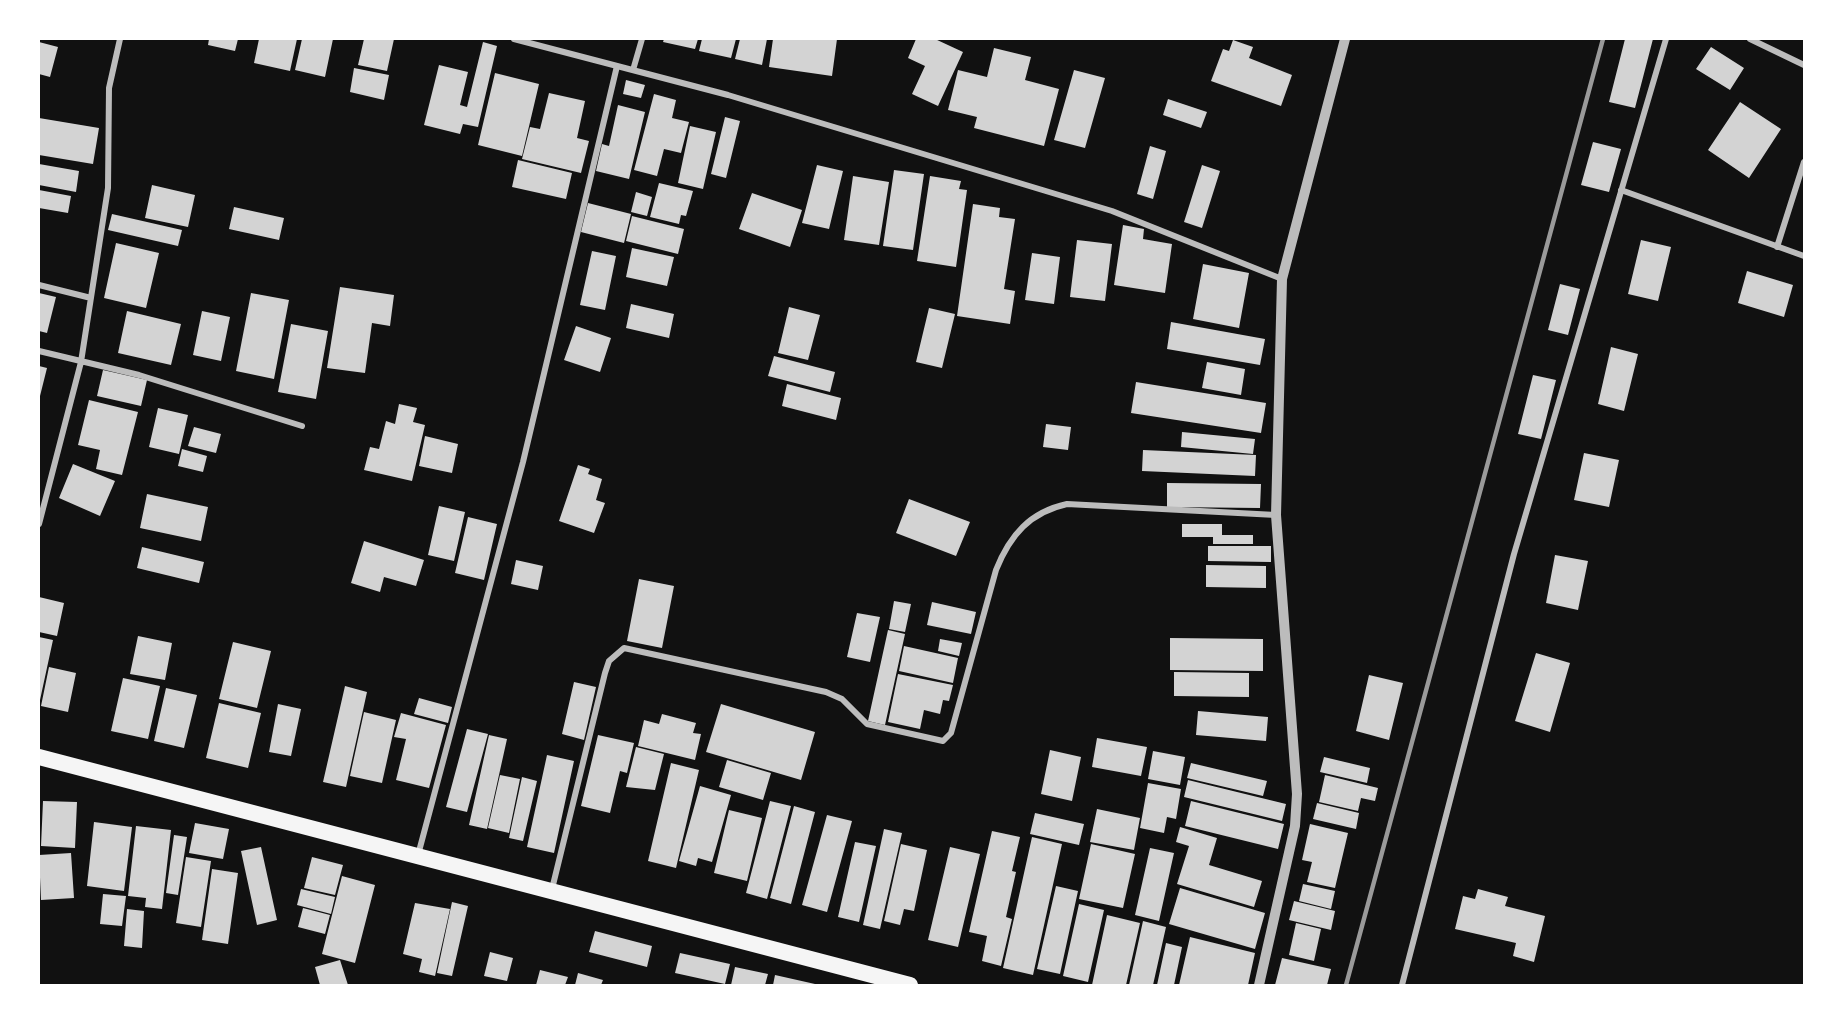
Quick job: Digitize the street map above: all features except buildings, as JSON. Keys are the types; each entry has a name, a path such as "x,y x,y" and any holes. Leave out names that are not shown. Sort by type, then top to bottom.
{"highway":[{"path":"39,757 910,985"}],"street":[{"path":"39,524 81,362 108,188 109,88 120,39"},
{"path":"514,39 739,99 1112,212 1282,279"},
{"path":"633,70 642,39"},
{"path":"1259,985 1295,826 1297,794 1276,515 1282,279 1345,39"},
{"path":"1402,985 1514,554 1666,39"},
{"path":"1750,39 1804,65"},
{"path":"418,855 523,462 617,66"},
{"path":"1777,248 1804,162"},
{"path":"1622,190 1804,256"},
{"path":"39,285 91,298"},
{"path":"39,351 139,375 302,426"},
{"path":"552,891 605,673 609,661 624,648 826,692 842,699 867,724 943,741 951,733 996,570 1004,549 1027,520 1047,508 1067,504 1276,515"}],"railway":[{"path":"1346,985 1603,39"}]}
